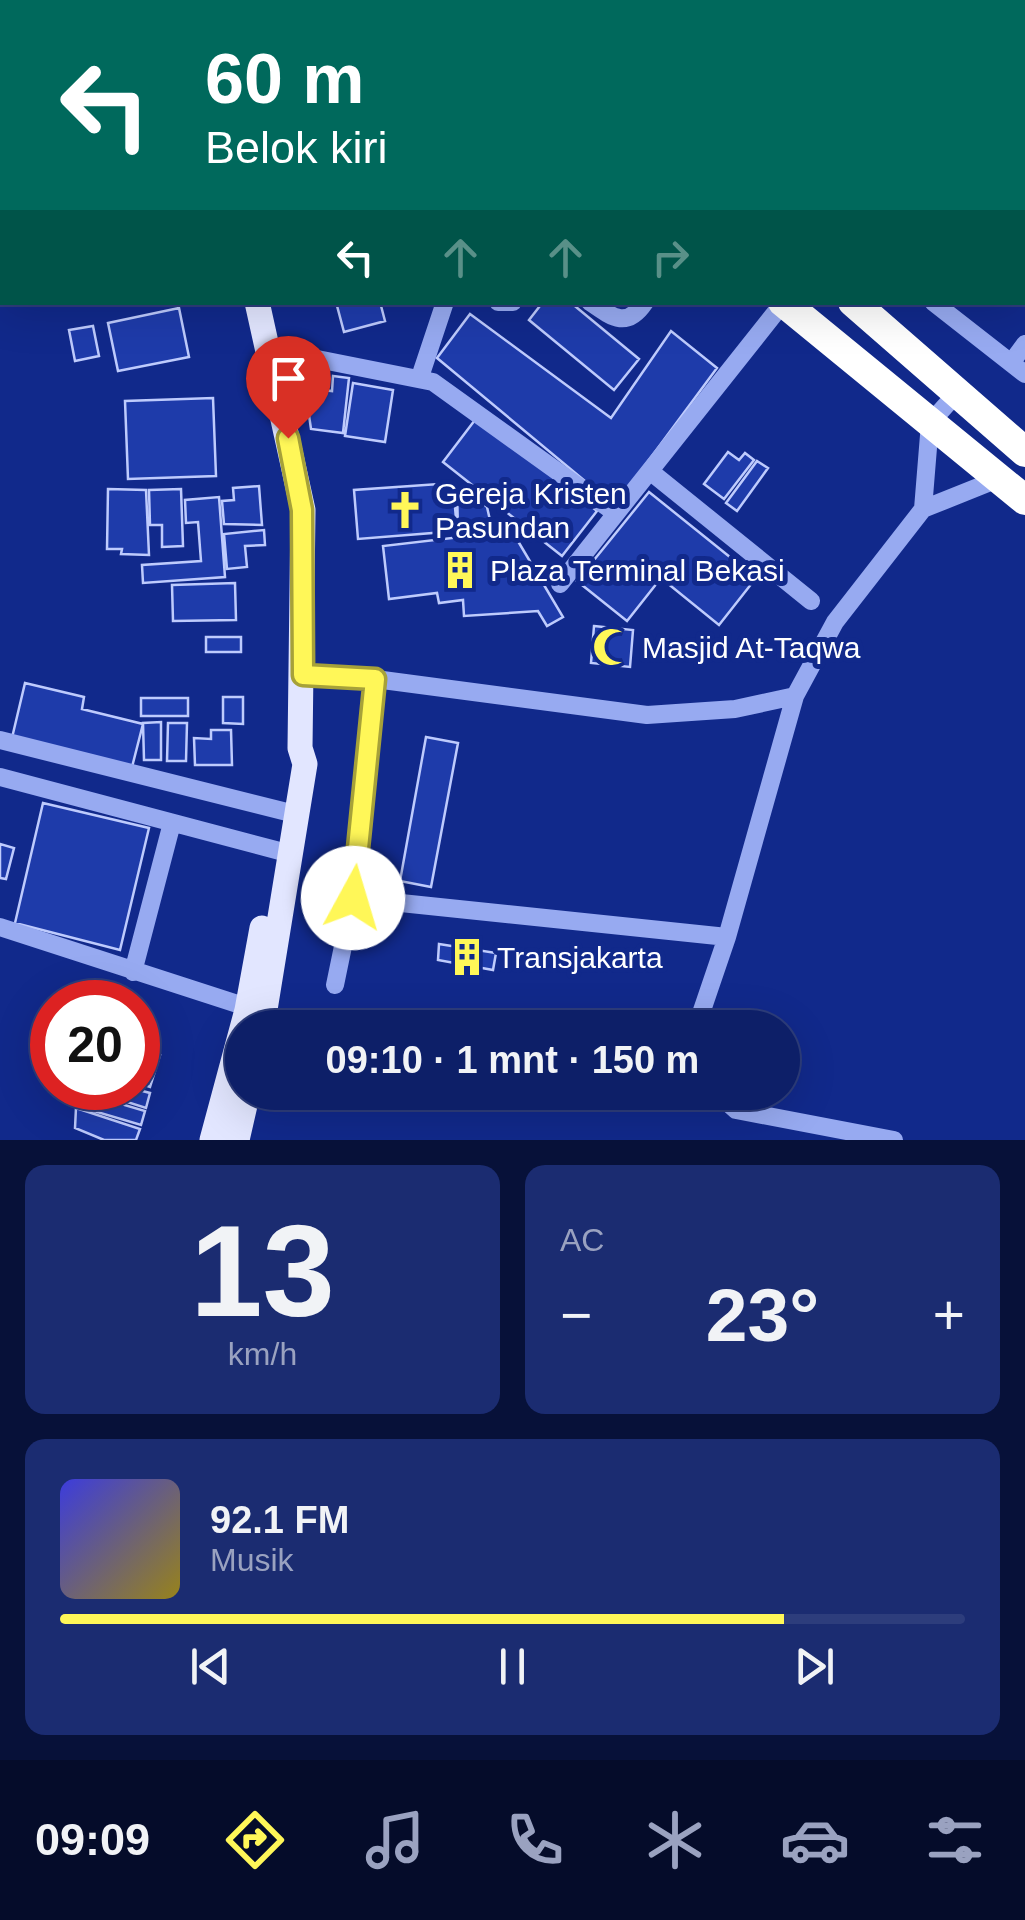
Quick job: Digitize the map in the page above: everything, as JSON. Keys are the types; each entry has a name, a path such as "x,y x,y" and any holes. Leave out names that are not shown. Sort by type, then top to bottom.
{"highway":[{"path":"785,305 1025,500"},
{"path":"857,305 1025,452"}],"main road":[{"path":"258,305 302,510 300,748 305,764 291,814 259,1010"},
{"path":"212,1140 225,1105"},
{"path":"237,1140 244,1110"}],"street":[{"path":"420,377 444,305"},
{"path":"594,305 615,319 626,320 636,316 643,305"},
{"path":"560,584 781,305"},
{"path":"937,305 1018,368 1025,344"},
{"path":"268,349 420,377 447,390 614,512"},
{"path":"923,510 930,423 957,393"},
{"path":"652,472 812,601"},
{"path":"702,1010 727,937 794,696 835,622 923,510 998,479"},
{"path":"303,675 375,679 647,715 735,709 794,696"},
{"path":"335,985 353,898 375,679"},
{"path":"0,740 291,814"},
{"path":"0,777 284,852"},
{"path":"133,972 172,823"},
{"path":"353,898 727,937"},
{"path":"0,927 241,1010"},
{"path":"736,1110 894,1140"}],"building":[{"path":"337,305 381,305 385,321 344,332"},
{"path":"541,305 574,305 639,359 614,390 529,320"},
{"path":"179,308 189,357 118,371 108,323"},
{"path":"470,314 611,418 671,331 717,368 615,506 437,358"},
{"path":"93,326 99,356 75,361 69,330"},
{"path":"333,376 349,378 343,433 311,429 305,388 332,391"},
{"path":"353,383 393,390 385,442 345,436"},
{"path":"213,398 216,476 128,479 125,401"},
{"path":"478,416 597,511 562,556 443,462"},
{"path":"728,452 739,460 745,453 754,460 724,499 704,484"},
{"path":"757,461 768,468 737,511 726,503"},
{"name":"Gereja Kristen Pasundan","path":"453,483 457,531 358,539 354,490"},
{"path":"259,486 262,525 224,524 222,501 234,500 233,488"},
{"path":"108,489 146,490 149,555 107,549"},
{"path":"181,489 183,546 162,547 162,525 150,525 149,490"},
{"path":"466,489 487,507 492,529 458,530 457,491"},
{"path":"649,492 756,578 719,625 661,578 627,621 577,581"},
{"path":"219,497 225,577 143,583 142,565 201,561 198,522 186,523 185,500"},
{"path":"264,530 265,545 245,546 247,567 227,569 224,534"},
{"name":"Plaza Terminal Bekasi","path":"512,531 563,617 547,626 538,611 464,616 463,600 439,603 437,593 389,599 383,546"},
{"path":"235,583 236,620 173,621 172,585"},
{"name":"Masjid At-Taqwa","path":"594,626 633,630 630,667 591,663"},
{"path":"206,637 241,637 241,652 206,652"},
{"path":"25,683 84,697 82,709 143,724 131,771 11,742"},
{"path":"223,697 243,697 243,724 223,723"},
{"path":"141,698 188,698 188,716 141,716"},
{"path":"161,722 161,760 144,760 143,723"},
{"path":"168,723 187,723 186,761 167,761"},
{"path":"211,730 231,730 232,765 195,765 194,738 211,739"},
{"path":"426,737 458,743 431,887 400,881"},
{"path":"43,803 149,828 120,950 15,923"},
{"path":"0,844 14,848 6,879 0,878"},
{"name":"Transjakarta","path":"439,944 496,953 493,970 438,960"},
{"path":"76,1110 82,1110 140,1129 136,1140 104,1140 75,1128"},
{"path":"90,1110 142,1110 145,1111 141,1125"}],"place":[{"name":"Gereja Kristen Pasundan","path":"405,510"},
{"name":"Plaza Terminal Bekasi","path":"460,570"},
{"name":"Masjid At-Taqwa","path":"612,647"},
{"name":"Transjakarta","path":"467,957"}],"route":[{"path":"288,438 302,510 303,675 375,679 353,898"}]}
